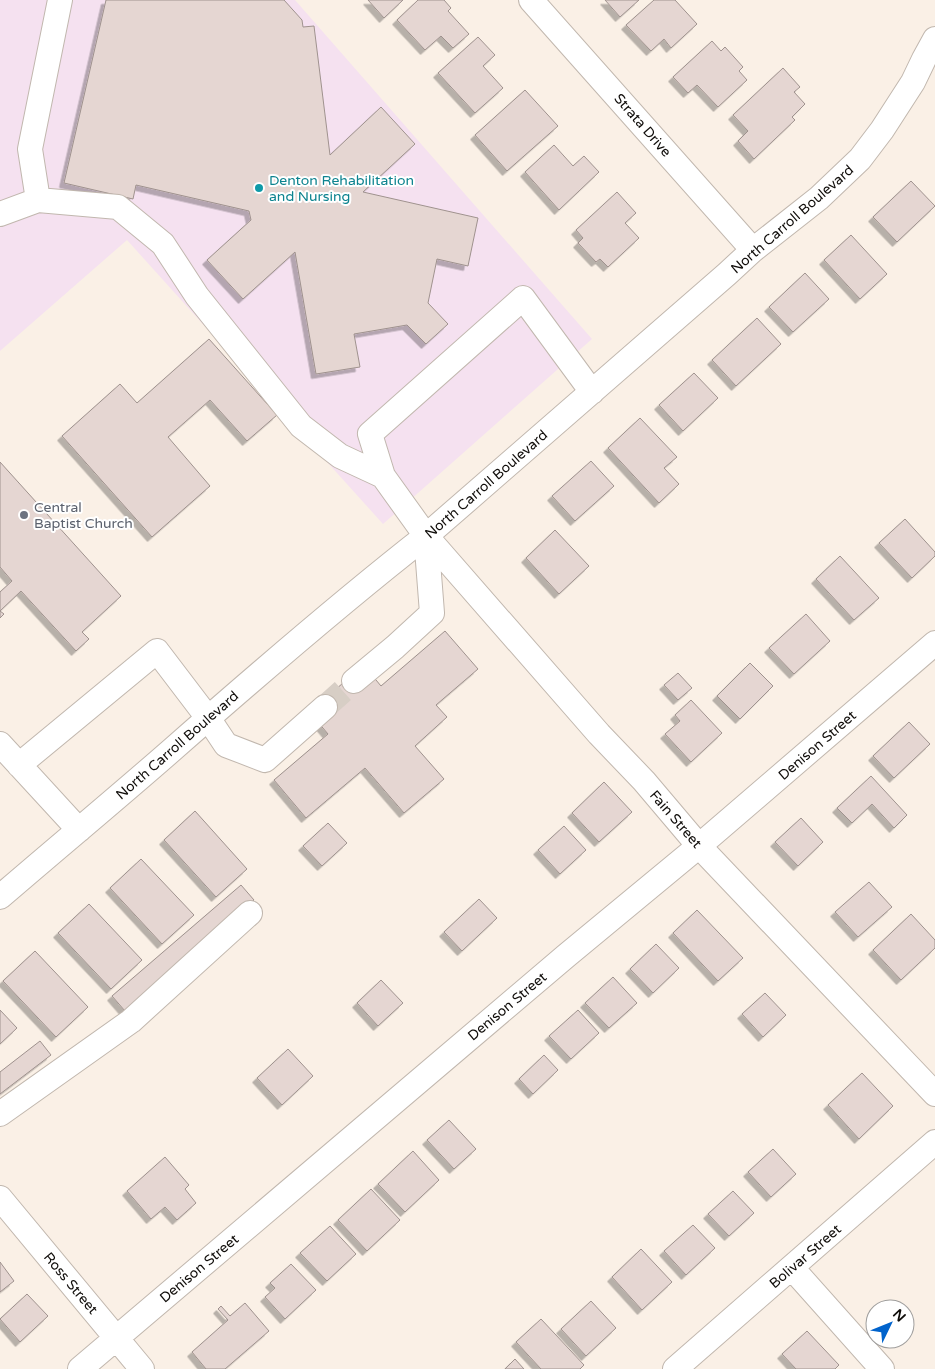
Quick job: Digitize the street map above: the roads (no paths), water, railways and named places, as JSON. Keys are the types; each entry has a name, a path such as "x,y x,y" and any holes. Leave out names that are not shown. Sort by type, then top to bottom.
{"street":[{"path":"38,200 30,149 60,0"},
{"name":"Strata Drive","path":"531,0 753,250"},
{"name":"North Carroll Boulevard","path":"0,896 208,718 426,536 753,250 819,198 860,160 882,130 913,82 935,39"},
{"path":"0,214 38,200 118,207 163,244 197,296 301,426 340,456 383,476"},
{"path":"383,476 370,434 523,298 592,392"},
{"name":"Fain Street","path":"383,476 426,536 592,726 644,781 699,846 935,1094"},
{"path":"354,682 432,613 426,536"},
{"name":"Denison Street","path":"80,1369 566,956 699,846 935,643"},
{"path":"19,765 157,651 226,745 265,760 325,707"},
{"path":"0,744 78,830"},
{"path":"0,1114 131,1021 250,913"},
{"name":"Bolivar Street","path":"675,1369 935,1142"},
{"name":"Ross Street","path":"0,1198 142,1369"},
{"path":"792,1268 882,1369"}],"tunnel":[{"path":"325,707 354,681"}],"place":[{"name":"Denton Rehabilitation and Nursing","path":"259,188"},
{"name":"Central Baptist Church","path":"24,515"}]}
